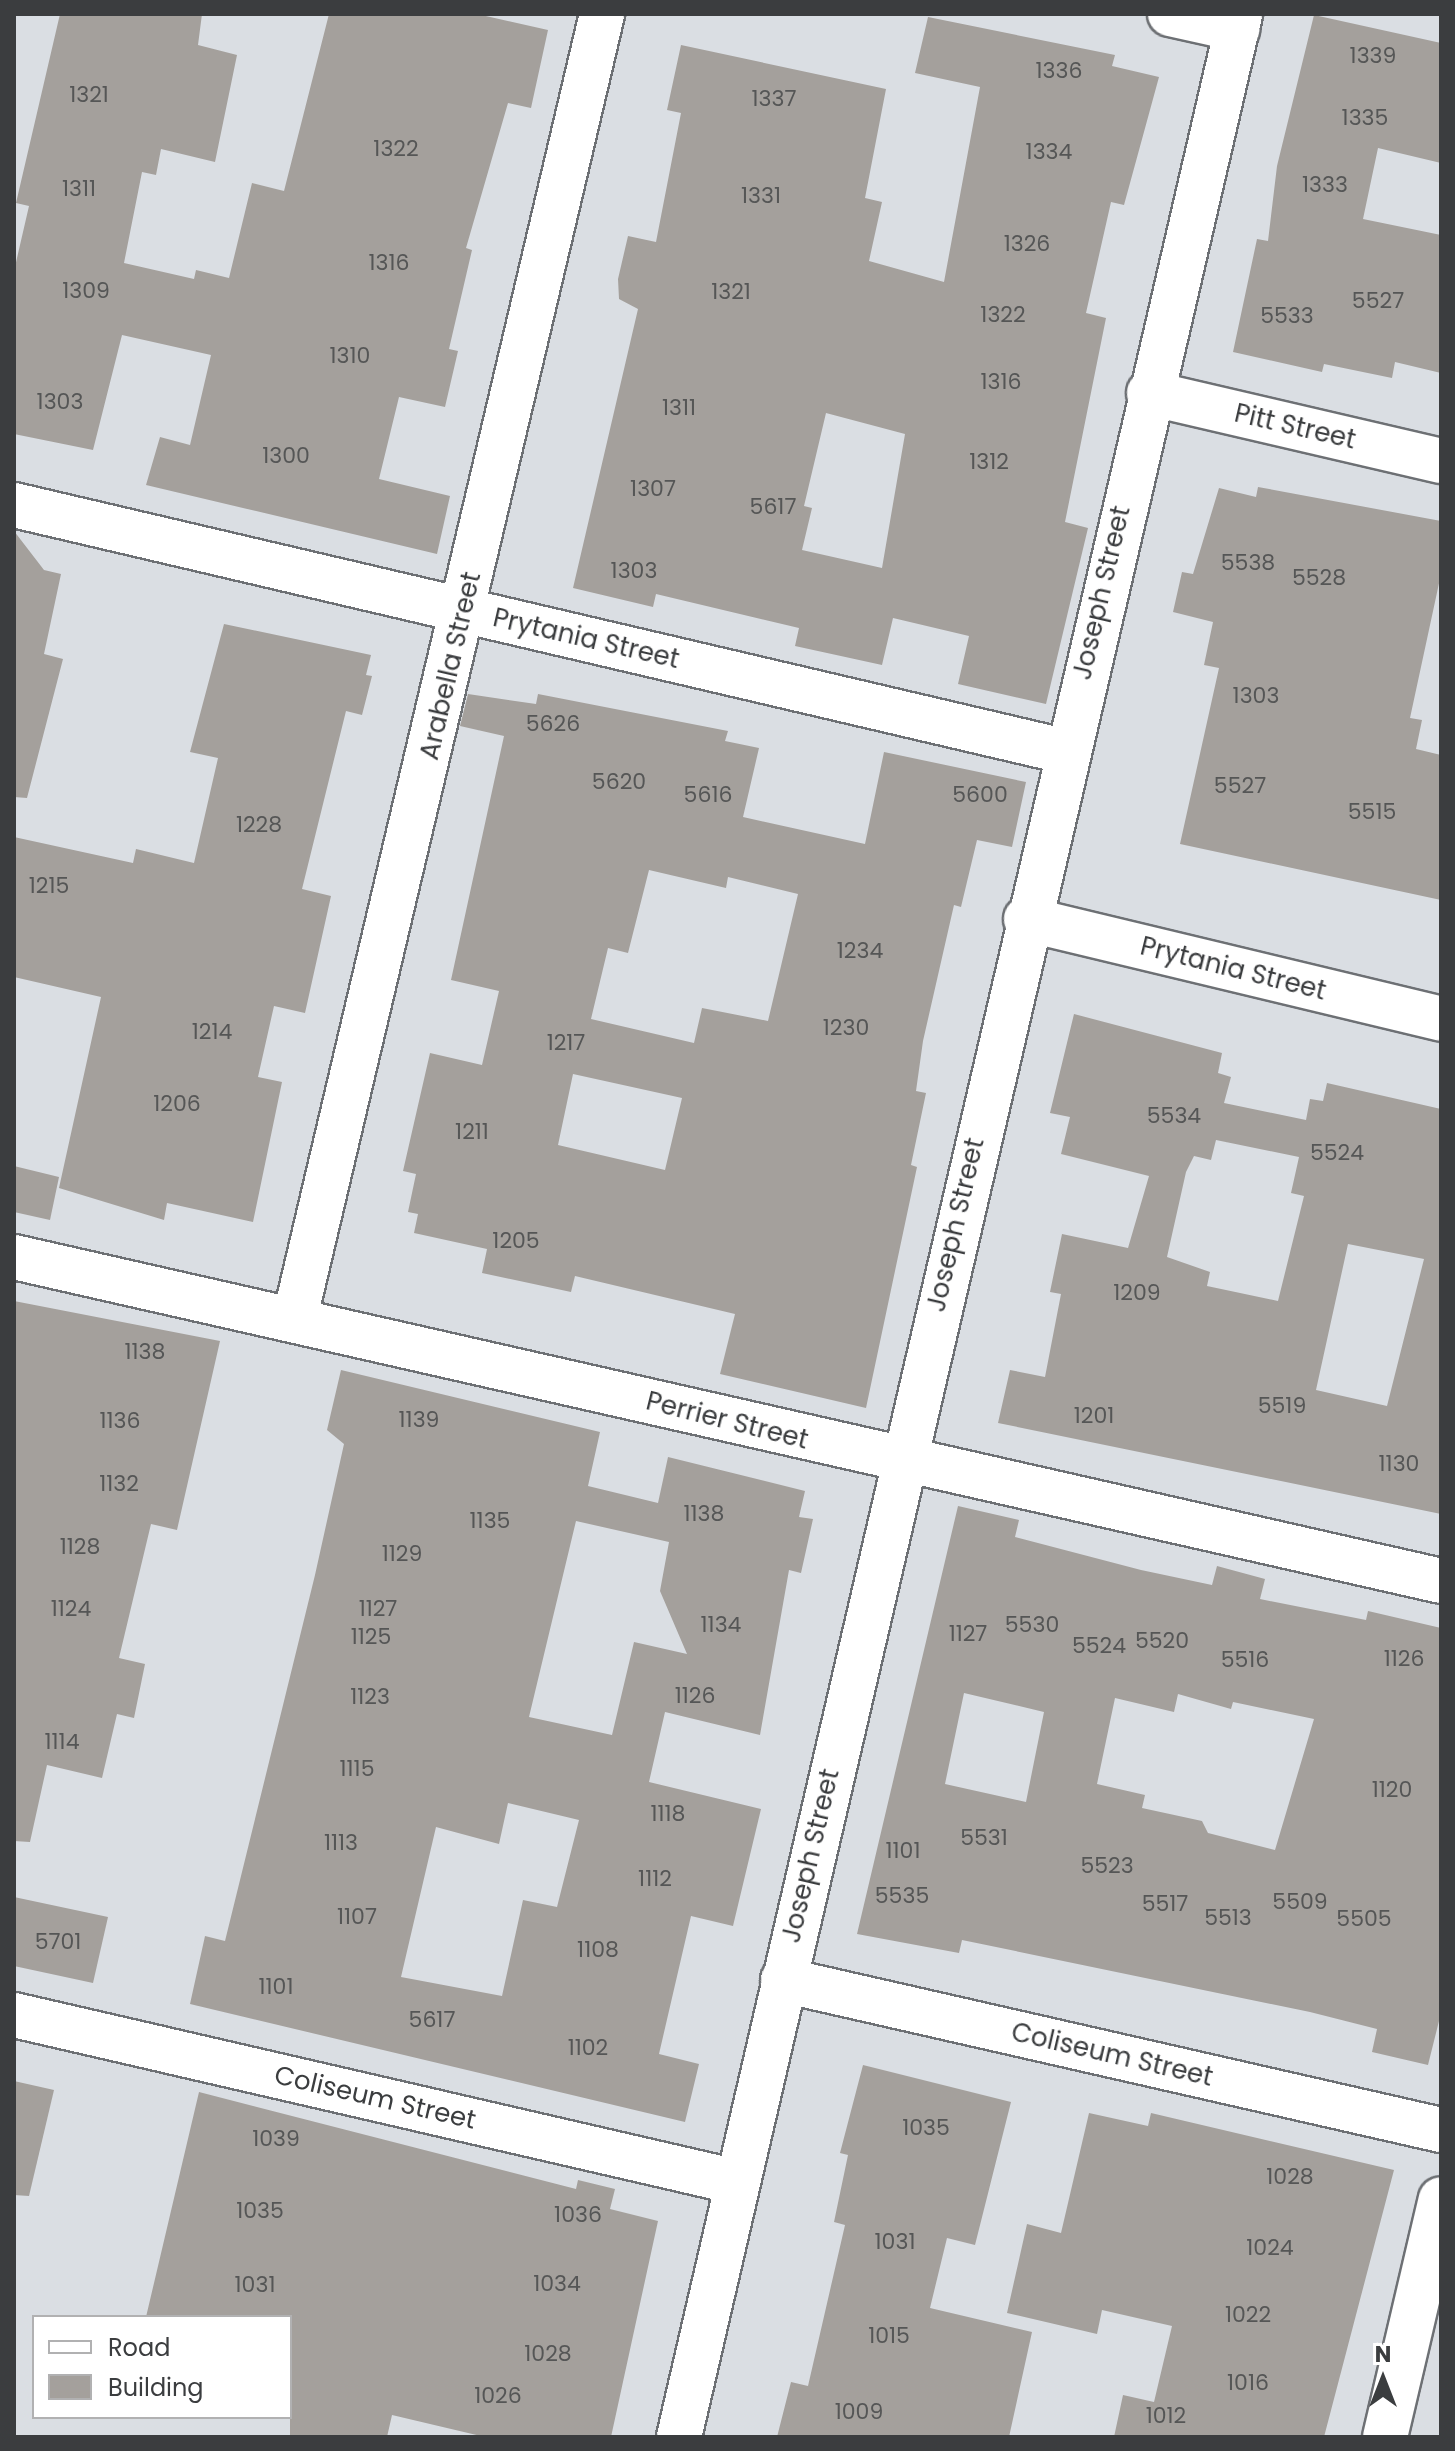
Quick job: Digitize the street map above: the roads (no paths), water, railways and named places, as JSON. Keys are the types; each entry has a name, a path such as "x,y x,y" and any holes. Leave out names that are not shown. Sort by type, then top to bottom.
{"street":[{"name":"Arabella Street","path":"295,1317 464,611 602,14"},
{"path":"1170,14 1238,21"},
{"name":"Joseph Street","path":"679,2437 1064,751 1238,21"},
{"name":"Pitt Street","path":"1149,393 1441,461"},
{"name":"Prytania Street","path":"14,505 1064,751"},
{"name":"Prytania Street","path":"1026,919 1441,1019"},
{"name":"Perrier Street","path":"14,1257 295,1317 901,1463 1441,1581"},
{"name":"Coliseum Street","path":"783,1980 1441,2130"},
{"name":"Coliseum Street","path":"14,2015 737,2182"},
{"path":"1385,2437 1441,2199"}]}
